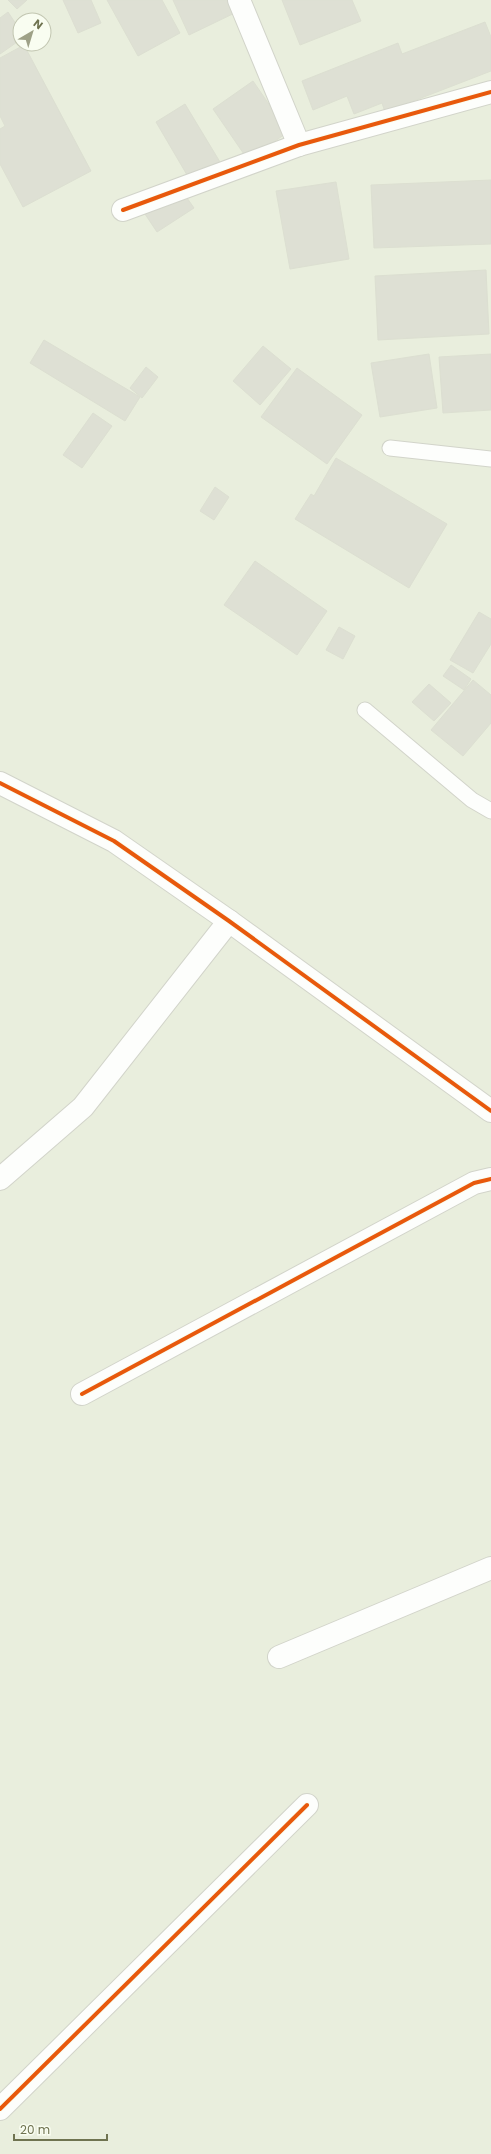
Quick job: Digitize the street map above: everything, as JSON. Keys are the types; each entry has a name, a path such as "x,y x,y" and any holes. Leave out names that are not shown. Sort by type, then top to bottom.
{"street":[{"path":"239,0 299,145"},
{"path":"123,210 299,145 491,92"},
{"path":"0,784 114,841 229,921 491,1111"},
{"path":"0,1179 83,1107 229,921"},
{"path":"82,1394 474,1183 491,1179"},
{"path":"279,1658 491,1568"},
{"path":"0,2109 307,1804"}],"lane":[{"path":"390,448 491,459"},
{"path":"365,710 472,800 491,811"}],"shaded area":[{"path":"0,0 491,0 491,2154 0,2154"}],"building":[{"path":"8,0 27,0 17,9"},
{"path":"63,0 91,0 101,23 78,33"},
{"path":"107,0 162,0 180,33 138,56"},
{"path":"173,0 239,0 243,9 189,35"},
{"path":"282,0 352,0 361,21 300,45"},
{"path":"8,12 12,18 12,46 0,54 0,18"},
{"path":"485,22 491,37 491,71 385,112 382,103 354,114 347,96 313,110 302,81 398,43 402,54"},
{"path":"12,52 28,52 91,171 23,207 0,164 0,129 5,126 0,116 0,58"},
{"path":"253,81 288,132 248,160 213,109"},
{"path":"185,104 220,162 190,180 156,122"},
{"path":"491,180 491,244 374,248 371,185"},
{"path":"336,182 349,259 290,269 276,191"},
{"path":"180,188 194,208 157,232 143,211"},
{"path":"486,270 489,334 378,340 375,276"},
{"path":"44,340 140,397 125,421 30,363"},
{"path":"263,346 291,369 260,405 233,381"},
{"path":"429,354 437,408 380,417 371,363"},
{"path":"491,354 491,410 443,413 439,357"},
{"path":"146,367 158,377 142,398 130,388"},
{"path":"297,368 362,415 327,464 261,417"},
{"path":"93,413 112,426 82,468 63,455"},
{"path":"336,458 447,524 409,588 295,519 311,494 314,496"},
{"path":"215,487 229,497 214,520 200,511"},
{"path":"255,561 327,611 297,655 224,605"},
{"path":"479,612 491,619 491,644 473,673 450,660"},
{"path":"339,627 355,636 343,659 326,650"},
{"path":"451,665 471,679 464,690 443,676"},
{"path":"473,680 491,695 491,723 463,756 431,730"},
{"path":"429,684 451,703 434,721 412,702"}],"cycle path":[{"path":"123,210 299,145 491,92"},
{"path":"0,783 114,841 229,921 491,1111"},
{"path":"82,1394 474,1183 491,1179"},
{"path":"0,2109 307,1805"}]}
